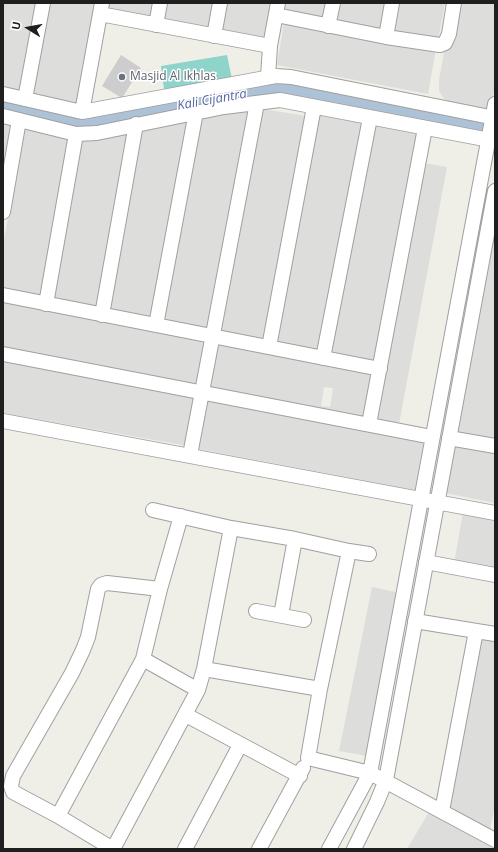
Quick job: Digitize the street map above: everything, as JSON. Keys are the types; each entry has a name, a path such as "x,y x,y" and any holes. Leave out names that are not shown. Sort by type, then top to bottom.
{"street":[{"path":"25,99 43,3"},
{"path":"156,25 160,3"},
{"path":"214,36 220,3"},
{"path":"328,26 333,3"},
{"path":"386,37 392,3"},
{"path":"268,77 270,46 277,9 328,26 440,45 445,43 449,34 454,3"},
{"path":"82,112 101,9 156,25 270,46"},
{"path":"3,94 82,112 268,77 291,77 493,119"},
{"path":"3,116 76,134 97,133 196,112 280,100 491,140"},
{"path":"190,455 257,103"},
{"path":"329,849 370,773 432,436 491,140 495,104"},
{"path":"269,347 314,107"},
{"path":"156,325 196,112"},
{"path":"323,358 370,118"},
{"path":"3,212 19,120"},
{"path":"102,314 136,124"},
{"path":"369,424 425,128"},
{"path":"46,304 76,134"},
{"path":"354,849 386,780 449,438 493,215 495,191"},
{"path":"3,295 380,368"},
{"path":"3,354 432,436"},
{"path":"3,421 190,455 420,500 495,512"},
{"path":"449,438 495,446"},
{"path":"153,510 231,528 369,554"},
{"path":"58,816 143,659 160,589 181,516"},
{"path":"160,589 107,583 101,585 96,595 84,650 72,674 13,776 11,786 13,792 58,816 113,849 186,715 198,690 204,669 231,528"},
{"path":"281,615 295,539"},
{"path":"259,849 300,776 308,758 320,689 349,551"},
{"path":"426,562 495,575"},
{"path":"256,611 304,620"},
{"path":"415,621 495,634"},
{"path":"442,811 476,631"},
{"path":"143,659 198,690"},
{"path":"204,669 320,689"},
{"path":"186,715 300,776"},
{"path":"185,849 240,745"},
{"path":"308,758 370,773 386,780 495,840"}],"shaded area":[{"path":"3,3 39,3 22,93 3,88"},
{"path":"47,3 98,3 78,107 32,96"},
{"path":"107,3 156,3 153,20 105,11"},
{"path":"165,3 216,3 211,30 161,20"},
{"path":"224,3 272,3 265,40 219,30"},
{"path":"280,3 329,3 326,20 278,11"},
{"path":"338,3 388,3 382,31 334,22"},
{"path":"396,3 445,3 438,40 391,32"},
{"path":"453,3 495,3 495,86 490,112 466,110 444,99 439,91 439,80"},
{"path":"284,22 436,49 428,94 277,65"},
{"name":"Masjid Al Ikhlas","path":"121,55 141,68 122,98 102,86"},
{"path":"227,55 232,79 164,89 161,66"},
{"path":"249,109 209,330 164,321 199,117"},
{"path":"263,109 306,116 265,342 221,334"},
{"path":"319,112 365,123 321,352 274,343"},
{"path":"190,119 154,318 108,312 140,129"},
{"path":"3,122 13,125 3,182"},
{"path":"373,123 421,133 376,362 328,352"},
{"path":"25,127 72,137 43,297 3,288 3,245"},
{"path":"128,132 97,310 53,300 80,140"},
{"path":"424,163 447,167 399,424 376,419"},
{"path":"495,220 495,441 455,434"},
{"path":"3,300 206,339 197,385 3,349"},
{"path":"218,343 375,371 367,417 210,390","holes":["324,387 333,388 330,407 321,406"]},
{"path":"3,359 197,397 188,446 3,413"},
{"path":"208,400 424,440 415,490 199,449"},
{"path":"453,445 495,453 495,503 445,493"},
{"path":"463,512 495,518 495,571 454,564"},
{"path":"372,587 400,593 367,756 339,751"},
{"path":"481,637 495,639 495,806 490,829 447,804"},
{"path":"429,812 494,849 407,849"}],"waterway":[{"name":"Kali Cijantra","path":"3,105 87,125 236,93 289,92 495,129"}],"place":[{"name":"Masjid Al Ikhlas","path":"122,77"}]}
